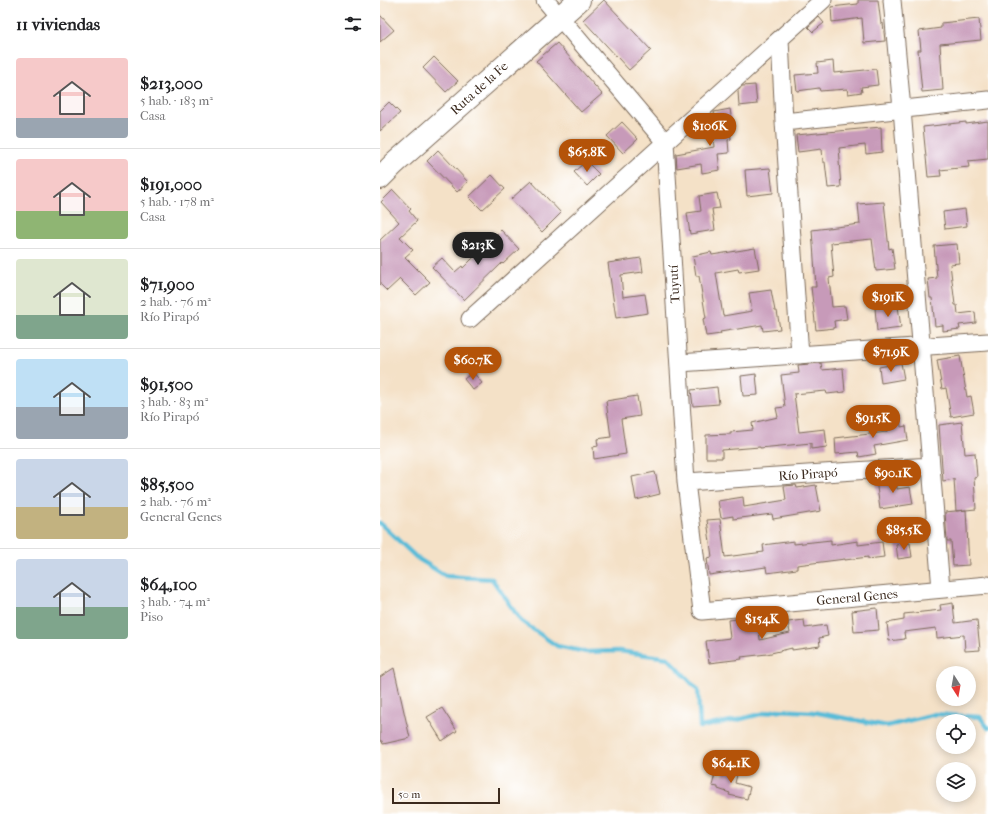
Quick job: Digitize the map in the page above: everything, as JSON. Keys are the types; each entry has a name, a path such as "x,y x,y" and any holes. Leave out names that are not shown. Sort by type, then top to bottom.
{"main road":[{"name":"Ruta de la Fe","path":"380,178 559,17 580,0"}],"street":[{"path":"545,0 665,142"},
{"path":"470,319 823,0"},
{"path":"892,0 941,589"},
{"path":"780,39 784,122 800,355"},
{"path":"784,122 988,100"},
{"name":"Tuyutí","path":"665,142 686,482 702,611"},
{"path":"678,363 988,342"},
{"name":"Río Pirapó","path":"686,482 931,466"},
{"name":"General Genes","path":"702,611 988,585"}],"building":[{"path":"604,0 651,50 629,70 583,20"},
{"path":"858,0 878,0 885,41 864,43 862,18 832,22 831,7 858,4"},
{"path":"380,15 394,30 380,42"},
{"path":"819,17 824,23 813,32 808,27"},
{"path":"979,19 981,40 940,44 943,90 922,92 918,50 921,50 919,31 941,28 941,23"},
{"path":"557,43 602,94 581,112 536,61"},
{"path":"434,57 458,81 446,92 423,68"},
{"path":"833,61 834,73 876,69 878,85 861,87 862,92 848,94 847,89 820,91 819,88 797,91 795,75 818,73 817,63"},
{"path":"755,85 757,104 739,106 738,91 742,86"},
{"path":"389,102 400,113 380,131 380,111"},
{"path":"730,109 732,122 729,122 731,139 728,140 729,153 718,154 720,170 702,173 701,164 677,168 676,154 714,147 713,135 717,134 714,112"},
{"path":"988,121 988,159 968,161 969,167 940,170 941,176 928,177 923,127"},
{"path":"622,122 638,139 623,153 607,136"},
{"path":"881,127 882,152 866,154 865,145 839,148 841,187 828,188 822,149 798,152 796,135"},
{"path":"438,150 468,182 457,192 427,161"},
{"path":"586,161 599,174 587,186 574,172"},
{"path":"770,168 773,193 747,196 745,170"},
{"path":"492,175 505,189 482,210 469,197"},
{"path":"531,181 561,213 542,232 511,199"},
{"path":"393,190 411,209 409,211 417,221 400,237 413,250 405,257 430,282 416,295 400,279 387,291 380,284 380,240 399,222 381,202"},
{"path":"717,193 720,208 712,209 715,230 690,234 687,213 701,211 699,196"},
{"path":"884,202 889,249 892,248 895,269 876,271 872,239 831,243 834,277 829,278 832,307 845,306 847,319 834,321 835,328 816,330 811,287 816,287 812,230 860,224 858,204"},
{"path":"965,209 967,226 945,229 943,212"},
{"path":"501,230 519,249 503,264 502,263 464,300 432,267 442,258 455,272 462,266 463,268"},
{"path":"957,244 959,263 950,264 955,305 957,305 958,314 975,312 976,323 959,325 960,329 943,331 943,325 935,326 928,279 937,278 934,246"},
{"path":"755,248 759,269 739,272 738,269 716,273 723,316 752,311 749,293 771,290 780,329 763,331 762,325 720,332 721,334 706,336 703,319 706,318 699,276 696,276 693,256 711,252 712,255"},
{"path":"641,258 643,272 621,275 623,297 645,294 648,313 616,318 608,263"},
{"path":"898,306 901,328 877,331 875,308"},
{"path":"960,356 967,397 971,396 974,413 951,417 946,388 942,389 937,360"},
{"path":"821,363 822,370 843,368 845,392 827,394 826,391 794,394 799,432 825,429 827,447 811,449 811,443 722,450 722,458 706,458 706,435 731,434 731,432 753,430 752,423 778,417 776,408 785,407 781,375 799,373 798,365"},
{"path":"901,363 904,379 881,383 879,367"},
{"path":"473,372 482,383 473,390 464,379"},
{"path":"756,374 758,395 743,396 741,376"},
{"path":"717,387 719,404 693,406 691,390"},
{"path":"637,396 640,416 621,419 626,454 594,459 593,447 598,446 597,439 611,437 606,401"},
{"path":"900,416 901,427 906,426 908,440 874,446 876,454 859,457 858,452 836,454 835,438 887,432 884,418"},
{"path":"962,422 965,454 975,453 977,477 974,478 976,509 956,511 954,479 943,481 939,425"},
{"path":"655,472 660,494 636,500 632,477"},
{"path":"896,478 897,489 910,487 913,504 880,509 876,480"},
{"path":"796,485 797,488 816,485 821,511 773,519 772,514 733,519 733,516 721,518 718,501 743,497 744,507 786,500 784,486"},
{"path":"966,510 969,565 953,566 951,541 947,541 945,512"},
{"path":"720,519 725,557 764,552 763,545 794,541 794,544 831,540 831,545 858,541 858,545 882,542 884,557 845,559 797,565 797,569 767,573 766,567 709,575 707,558 712,557 707,520"},
{"path":"910,543 912,557 898,559 896,545"},
{"path":"953,603 955,623 977,620 980,650 965,651 964,635 937,638 936,628 904,632 905,639 889,641 887,623 904,620 904,614 941,610 940,605"},
{"path":"877,608 879,630 854,632 852,611"},
{"path":"758,617 760,640 790,633 788,622 804,620 805,628 826,625 828,636 819,638 820,646 792,650 792,648 767,654 741,657 742,659 709,663 706,641 730,638 728,620"},
{"path":"394,668 410,738 383,744 382,741 380,741 380,677"},
{"path":"442,708 457,731 442,741 427,717"},
{"path":"725,768 738,771 735,783 750,787 747,799 729,795 730,793 718,789 718,787 712,786 715,774 723,776"}],"waterway":[{"path":"380,523 417,558 446,576 492,579 521,621 557,646 586,652 619,651 668,658 698,690 700,727 777,710 813,712 887,726 935,714 980,717 988,728"}]}
